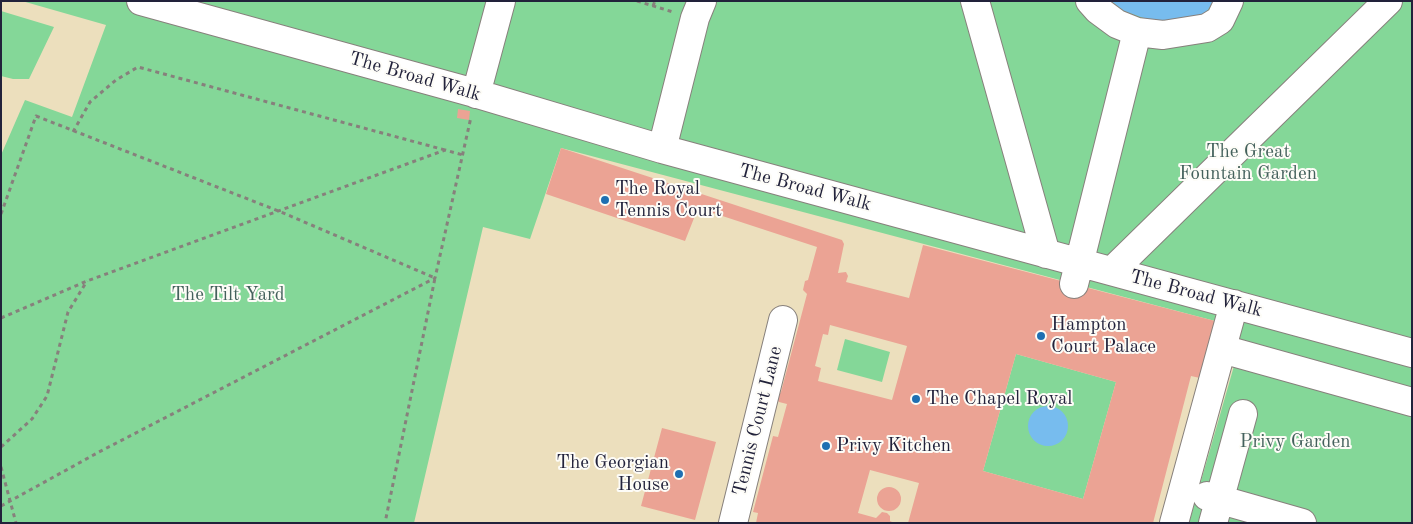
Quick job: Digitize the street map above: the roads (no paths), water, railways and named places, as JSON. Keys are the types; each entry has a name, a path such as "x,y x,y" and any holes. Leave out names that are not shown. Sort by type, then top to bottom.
{"street":[{"name":"The Broad Walk","path":"141,1 476,94 662,149 1046,254 1077,273 1112,271 1412,353"},
{"path":"476,94 501,1"},
{"path":"974,1 1046,254"},
{"path":"1090,1 1098,10 1117,24 1137,32 1162,35 1207,28 1220,20 1230,1"},
{"path":"1112,271 1388,1"},
{"path":"662,149 699,10"},
{"path":"1077,273 1137,32"},
{"path":"1203,500 1222,350 1234,304"},
{"name":"Tennis Court Lane","path":"733,523 783,320"},
{"path":"1222,350 1412,402"},
{"path":"1174,523 1203,500 1243,414"},
{"path":"1203,500 1302,523"}],"water":[{"path":"1111,1 1215,1 1205,13 1194,19 1155,22 1124,11"},
{"path":"1048,406 1062,412 1068,426 1062,440 1048,446 1034,440 1028,426 1034,412"}],"place":[{"name":"The Royal Tennis Court","path":"605,200"},
{"name":"Hampton Court Palace","path":"1041,336"},
{"name":"The Chapel Royal","path":"916,399"},
{"name":"Privy Kitchen","path":"826,446"},
{"name":"The Georgian House","path":"679,474"}],"park label":[{"name":"The Great Fountain Garden","path":"1248,163"},
{"name":"The Tilt Yard","path":"228,295"},
{"name":"Privy Garden","path":"1295,442"}]}
